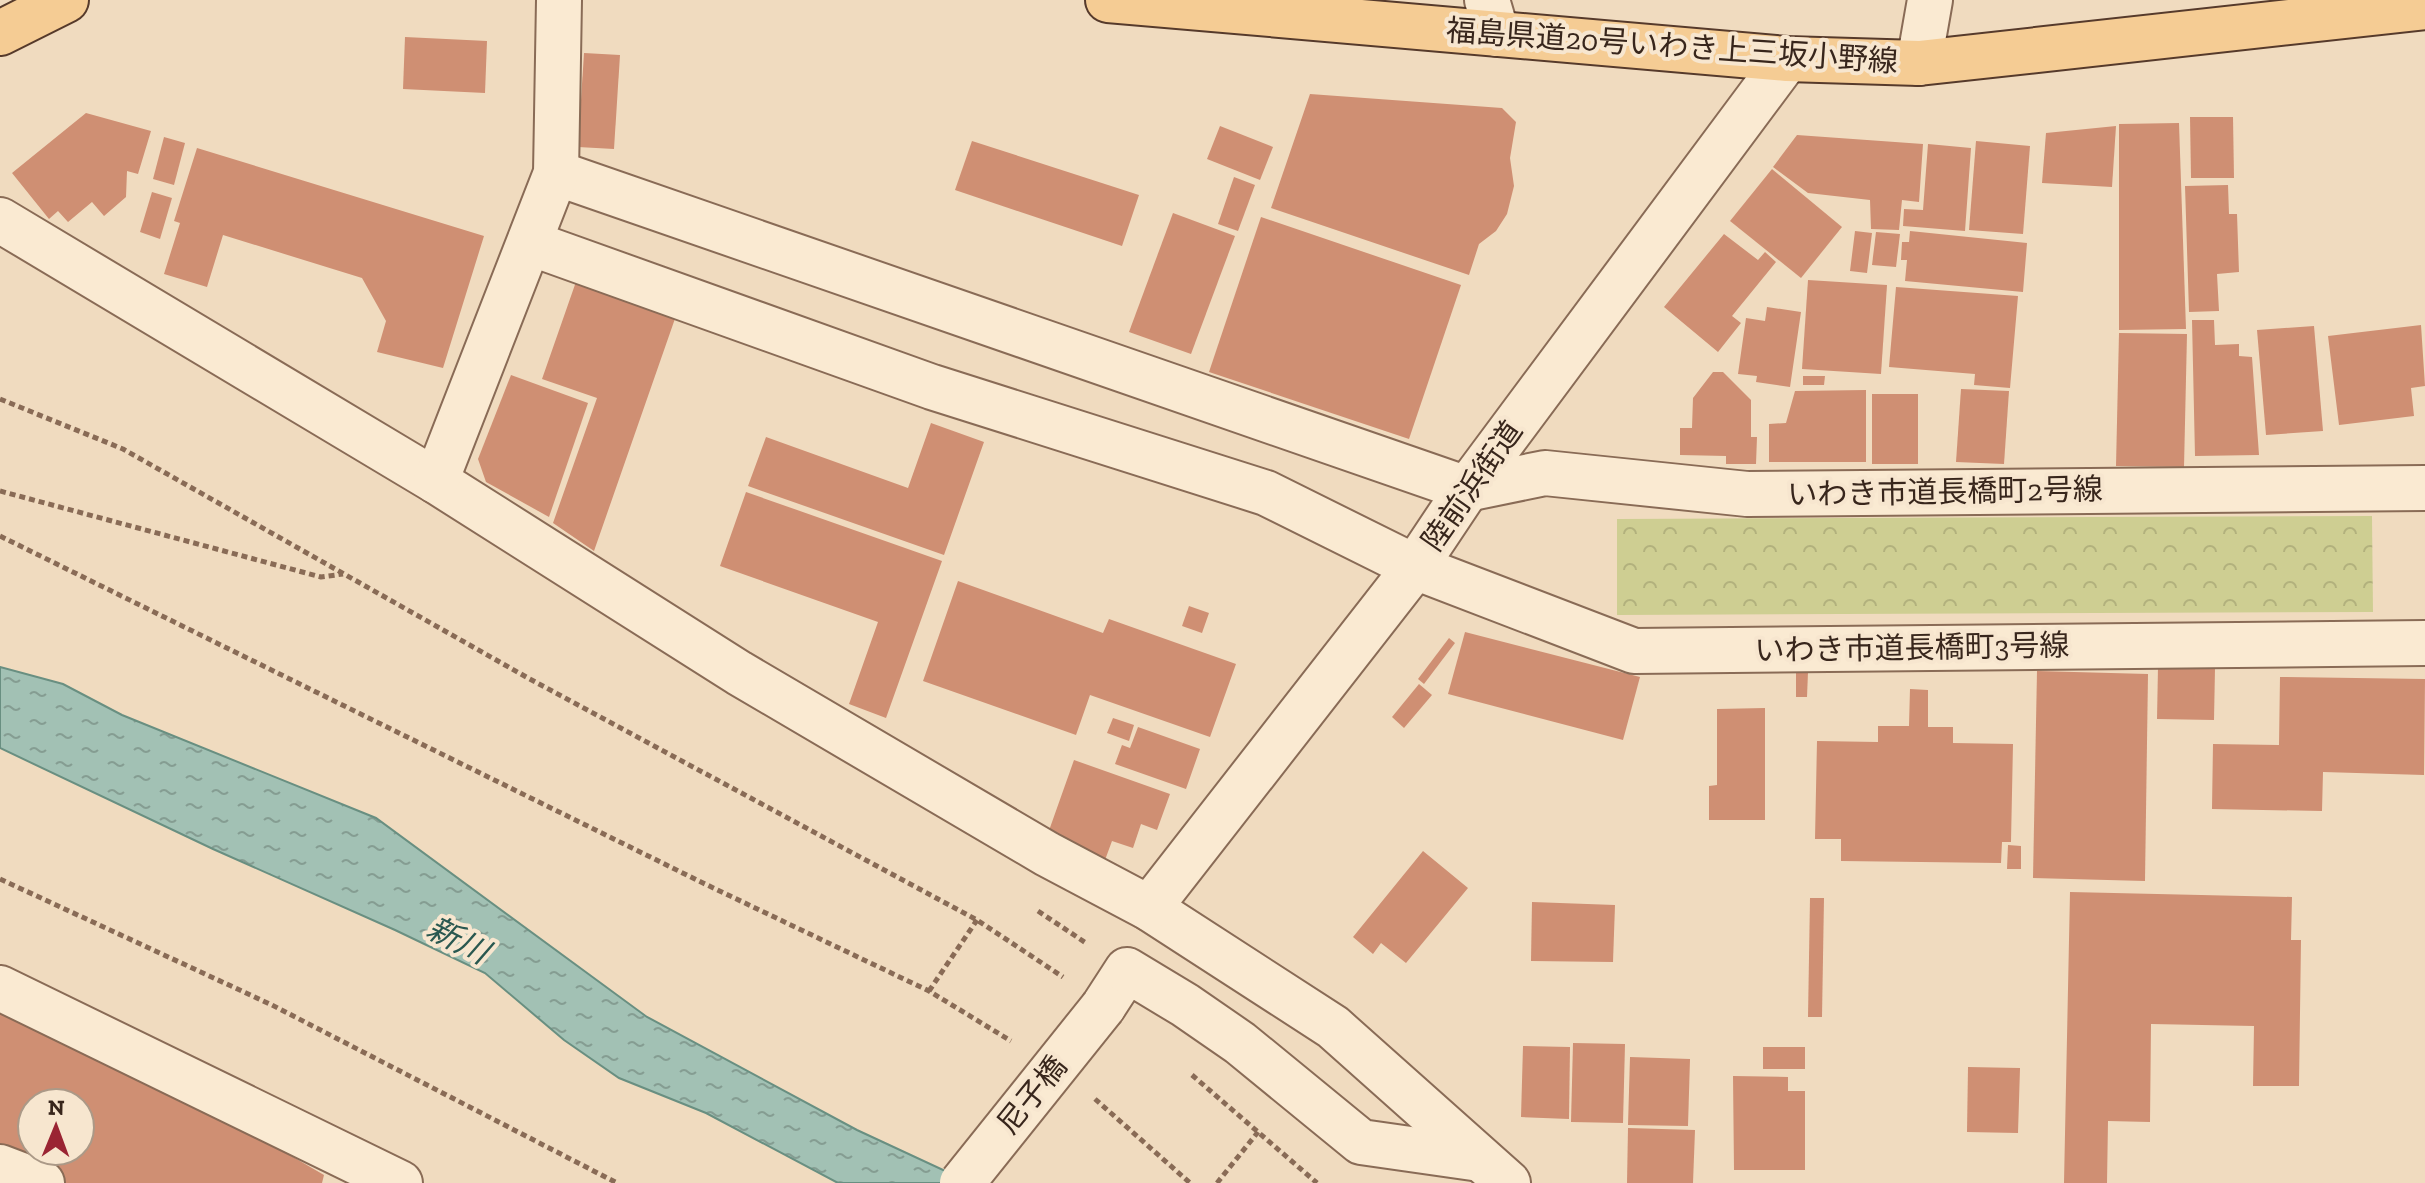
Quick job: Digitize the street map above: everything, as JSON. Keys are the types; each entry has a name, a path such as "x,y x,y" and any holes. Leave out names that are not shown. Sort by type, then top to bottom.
{"main road":[{"path":"0,33 66,0"},
{"name":"福島県道20号いわき上三坂小野線","path":"1108,0 1492,17 1787,59 1919,63 2425,7"}],"street":[{"path":"436,481 556,173 559,0"},
{"path":"1919,63 1930,0"},
{"name":"陸前浜街道","path":"1149,908 1415,567 1467,489 1787,59"},
{"path":"556,173 1467,489"},
{"path":"0,220 436,481 739,673 1047,854 1149,908 1333,1027 1494,1171"},
{"name":"いわき市道長橋町3号線","path":"530,243 932,387 1266,493 1415,567 1634,651 2425,643"},
{"name":"いわき市道長橋町2号線","path":"1467,489 1545,473 1747,494 2425,488"},
{"name":"尼子橋","path":"962,1183 1103,1007 1127,970 1240,1043 1361,1142 1494,1171"},
{"path":"0,988 400,1183"},
{"path":"0,1167 42,1183"}],"path":[{"path":"0,399 123,449 528,678 977,920 1053,969 1103,1007"},
{"path":"0,491 321,577 346,574"},
{"path":"0,536 929,991 1021,1048"},
{"path":"0,879 272,1005 617,1183"},
{"path":"929,991 977,920"},
{"path":"1182,1067 1317,1183"},
{"path":"1085,1091 1190,1183"},
{"path":"1217,1183 1258,1132"}],"green space":[{"path":"2372,516 2373,612 1617,615 1617,519"}],"water":[{"name":"新川","path":"0,667 63,684 122,715 376,818 647,1017 857,1130 971,1183 838,1183 706,1113 619,1078 564,1040 485,973 0,748"}],"building":[{"path":"405,37 487,41 485,93 403,89"},
{"path":"584,53 620,55 614,149 578,147"},
{"path":"1310,94 1502,108 1516,122 1510,158 1514,186 1507,214 1496,231 1479,244 1469,275 1271,208"},
{"path":"86,113 151,131 138,174 127,171 126,197 104,216 92,202 68,222 58,211 49,219 12,173"},
{"path":"2190,117 2233,117 2234,178 2191,178"},
{"path":"2179,123 2186,329 2119,330 2119,124"},
{"path":"1220,126 1273,147 1260,180 1207,159"},
{"path":"2116,126 2112,187 2042,183 2046,133"},
{"path":"1797,135 1923,144 1919,202 1902,200 1899,230 1871,229 1870,200 1808,193 1773,167"},
{"path":"164,137 185,143 174,185 153,179"},
{"path":"972,141 1139,195 1122,246 955,190"},
{"path":"1976,141 2030,146 2023,234 1969,230"},
{"path":"1928,144 1971,148 1965,231 1903,226 1904,209 1923,210"},
{"path":"197,148 484,236 443,368 377,352 386,321 362,278 223,235 207,287 164,274 180,223 174,221"},
{"path":"1772,169 1842,227 1801,278 1730,221"},
{"path":"1234,177 1255,185 1238,231 1218,224"},
{"path":"2228,185 2229,214 2237,214 2239,272 2217,274 2219,311 2189,312 2185,186"},
{"path":"152,192 172,198 160,239 140,232"},
{"path":"1173,213 1235,236 1191,354 1129,332"},
{"path":"1261,217 1461,285 1409,439 1209,372"},
{"path":"1855,231 1872,233 1867,273 1850,271"},
{"path":"1910,231 2027,243 2023,292 1905,281 1907,260 1901,260 1902,242 1909,242"},
{"path":"1876,232 1900,234 1896,267 1872,265"},
{"path":"1724,234 1758,260 1765,252 1776,262 1732,316 1741,323 1718,352 1664,307"},
{"path":"578,276 678,310 594,551 553,523 597,398 542,379"},
{"path":"1808,280 1887,285 1881,374 1802,369"},
{"path":"1896,287 2018,296 2010,388 1974,385 1975,374 1889,367"},
{"path":"1767,307 1801,312 1790,387 1756,382 1757,376 1738,374 1746,318 1765,321"},
{"path":"2192,320 2214,320 2215,345 2239,344 2239,356 2252,357 2259,455 2195,456"},
{"path":"2421,325 2425,386 2411,388 2414,416 2339,425 2328,336"},
{"path":"2314,326 2323,431 2266,435 2257,330"},
{"path":"2119,333 2187,334 2184,467 2116,466"},
{"path":"1713,372 1723,372 1751,400 1751,437 1757,437 1756,464 1726,464 1726,456 1680,455 1680,428 1692,428 1693,398"},
{"path":"511,375 588,403 549,517 486,482 478,459"},
{"path":"1803,376 1825,376 1824,385 1803,385"},
{"path":"1961,389 2009,391 2004,464 1956,462"},
{"path":"1866,390 1866,462 1769,462 1769,424 1786,423 1795,391"},
{"path":"1872,394 1918,394 1918,464 1872,464"},
{"path":"931,423 984,442 944,555 748,486 766,437 908,488"},
{"path":"746,492 942,561 886,718 849,704 878,622 720,566"},
{"path":"958,581 1103,633 1109,619 1236,664 1210,737 1090,695 1076,735 923,681"},
{"path":"1189,606 1209,613 1202,633 1182,626"},
{"path":"1465,632 1640,677 1623,740 1448,694"},
{"path":"1449,638 1455,643 1424,684 1418,679"},
{"path":"2158,667 2215,668 2214,720 2157,719"},
{"path":"2037,671 2148,674 2145,881 2033,878"},
{"path":"1796,672 1808,672 1807,697 1796,697"},
{"path":"2280,677 2425,679 2424,775 2323,772 2322,811 2212,809 2213,744 2279,745"},
{"path":"1419,684 1432,695 1404,728 1392,717"},
{"path":"1910,689 1928,690 1928,727 1953,727 1953,743 2013,744 2011,842 2002,842 2001,863 1841,861 1841,839 1815,839 1817,741 1878,742 1878,726 1909,726"},
{"path":"1765,708 1765,820 1709,820 1709,786 1717,785 1717,709"},
{"path":"1113,718 1134,725 1129,741 1107,733"},
{"path":"1138,727 1200,749 1186,789 1115,764 1122,745 1130,748"},
{"path":"1074,760 1170,794 1157,830 1141,824 1133,848 1112,841 1105,860 1046,839"},
{"path":"2008,845 2021,846 2021,869 2007,869"},
{"path":"1423,851 1468,888 1406,963 1381,943 1373,954 1353,937"},
{"path":"2070,892 2292,897 2291,940 2301,940 2299,1086 2253,1086 2254,1026 2151,1024 2150,1122 2108,1121 2107,1183 2064,1183"},
{"path":"1810,898 1824,898 1822,1017 1808,1017"},
{"path":"1532,902 1615,905 1613,962 1531,961"},
{"path":"0,986 324,1175 322,1183 0,1183"},
{"path":"1573,1043 1625,1044 1623,1123 1571,1122"},
{"path":"1523,1046 1570,1047 1569,1119 1521,1117"},
{"path":"1763,1047 1805,1047 1805,1069 1763,1069"},
{"path":"1630,1057 1690,1059 1688,1126 1628,1125"},
{"path":"1968,1067 2020,1068 2018,1133 1967,1132"},
{"path":"1733,1076 1788,1077 1788,1091 1805,1091 1805,1170 1734,1170"},
{"path":"1628,1128 1695,1130 1693,1183 1627,1183"}]}
